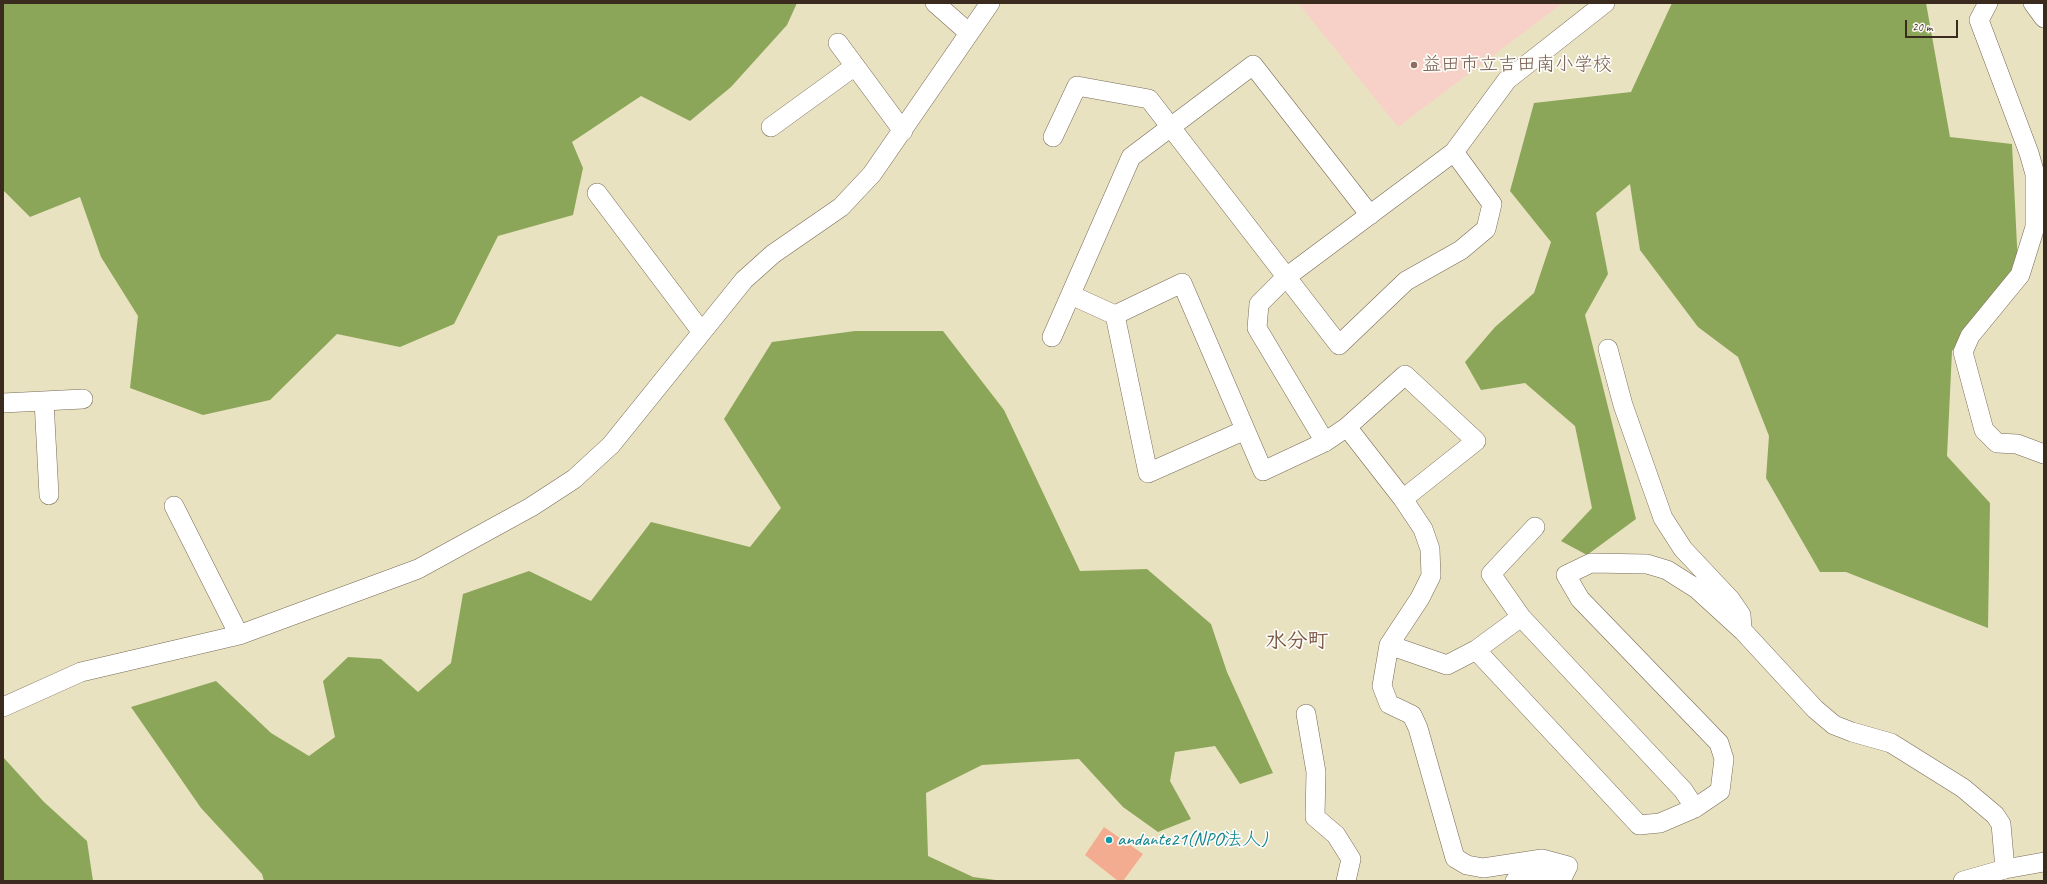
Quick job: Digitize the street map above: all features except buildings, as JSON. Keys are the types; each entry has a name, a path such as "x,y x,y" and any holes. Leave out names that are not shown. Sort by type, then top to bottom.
{"street":[{"path":"935,3 969,33"},
{"path":"3,706 81,672 239,635 418,569 531,507 574,479 611,445 701,331 744,280 773,254 840,207 872,174 990,3"},
{"path":"1325,442 1257,328 1259,304 1285,278 1454,152 1507,80 1605,3"},
{"path":"1988,3 1979,20 2029,153 2035,174 2035,227 2020,275 1970,336 1963,352 1984,430 1997,443 2017,444 2044,454"},
{"path":"2033,3 2044,18"},
{"path":"838,43 902,131"},
{"path":"1052,338 1131,157 1253,65 1370,215"},
{"path":"772,128 855,66"},
{"path":"1053,137 1077,86 1149,99 1285,278 1339,345 1406,281 1461,250 1486,230 1492,204 1454,152"},
{"path":"597,193 701,331"},
{"path":"1071,295 1115,315 1182,283 1263,471 1325,442 1347,427 1405,375 1476,441 1404,499"},
{"path":"1115,315 1148,473 1245,430"},
{"path":"1608,349 1623,405 1663,518 1683,548 1730,600 1741,615 1743,631"},
{"path":"3,403 83,399"},
{"path":"44,401 49,495"},
{"path":"1347,427 1404,499 1423,529 1430,549 1431,576 1420,598 1389,645 1382,686 1389,704 1412,715 1418,728 1456,858 1467,865 1483,868 1542,859 1568,866 1562,878 1542,874 1515,881"},
{"path":"174,506 239,635"},
{"path":"1535,527 1491,574 1521,617 1683,790 1695,808"},
{"path":"1476,650 1639,825 1660,824 1695,808 1720,791 1724,759 1718,743 1580,599 1566,575 1591,563 1647,564 1667,570 1697,589 1743,631 1815,709 1834,725 1852,732 1891,743 1963,788 1995,814 2001,824 2005,869"},
{"path":"1389,645 1447,664 1476,650 1521,617"},
{"path":"1306,714 1316,772 1315,817 1336,835 1351,859 1346,881"},
{"path":"1963,881 2005,869 2044,862"}],"shaded area":[{"name":"益田市立吉田南小学校","path":"1298,3 1563,3 1398,127"}],"green space":[{"path":"3,3 797,3 787,25 731,87 690,121 641,96 572,142 583,168 573,215 498,236 454,324 400,347 337,334 270,400 203,415 130,388 138,316 101,257 80,197 30,217 3,190"},
{"path":"1672,3 1926,3 1950,137 2012,144 2018,266 1952,351 1947,456 1990,503 1988,628 1846,572 1820,572 1766,478 1769,436 1738,357 1698,327 1640,250 1630,184 1596,213 1608,274 1585,315 1636,519 1587,555 1561,541 1592,508 1575,426 1525,383 1481,390 1465,362 1495,327 1534,293 1551,242 1510,191 1534,103 1631,92"},
{"path":"855,331 943,331 1004,410 1080,571 1147,569 1211,624 1227,672 1273,773 1240,784 1215,746 1175,752 1170,781 1191,819 1158,832 1123,807 1079,759 982,765 926,793 928,856 973,877 1003,881 264,881 262,874 201,808 131,707 216,681 271,733 309,756 335,737 323,681 348,657 381,659 418,692 451,663 463,594 529,571 591,601 651,522 750,547 781,508 724,419 772,342"},
{"path":"3,757 44,802 87,841 93,881 3,881"}],"place":[{"name":"益田市立吉田南小学校","path":"1414,65"},
{"name":"andante21(NPO法人)","path":"1109,840"}],"district":[{"name":"水分町","path":"1297,641"}]}
